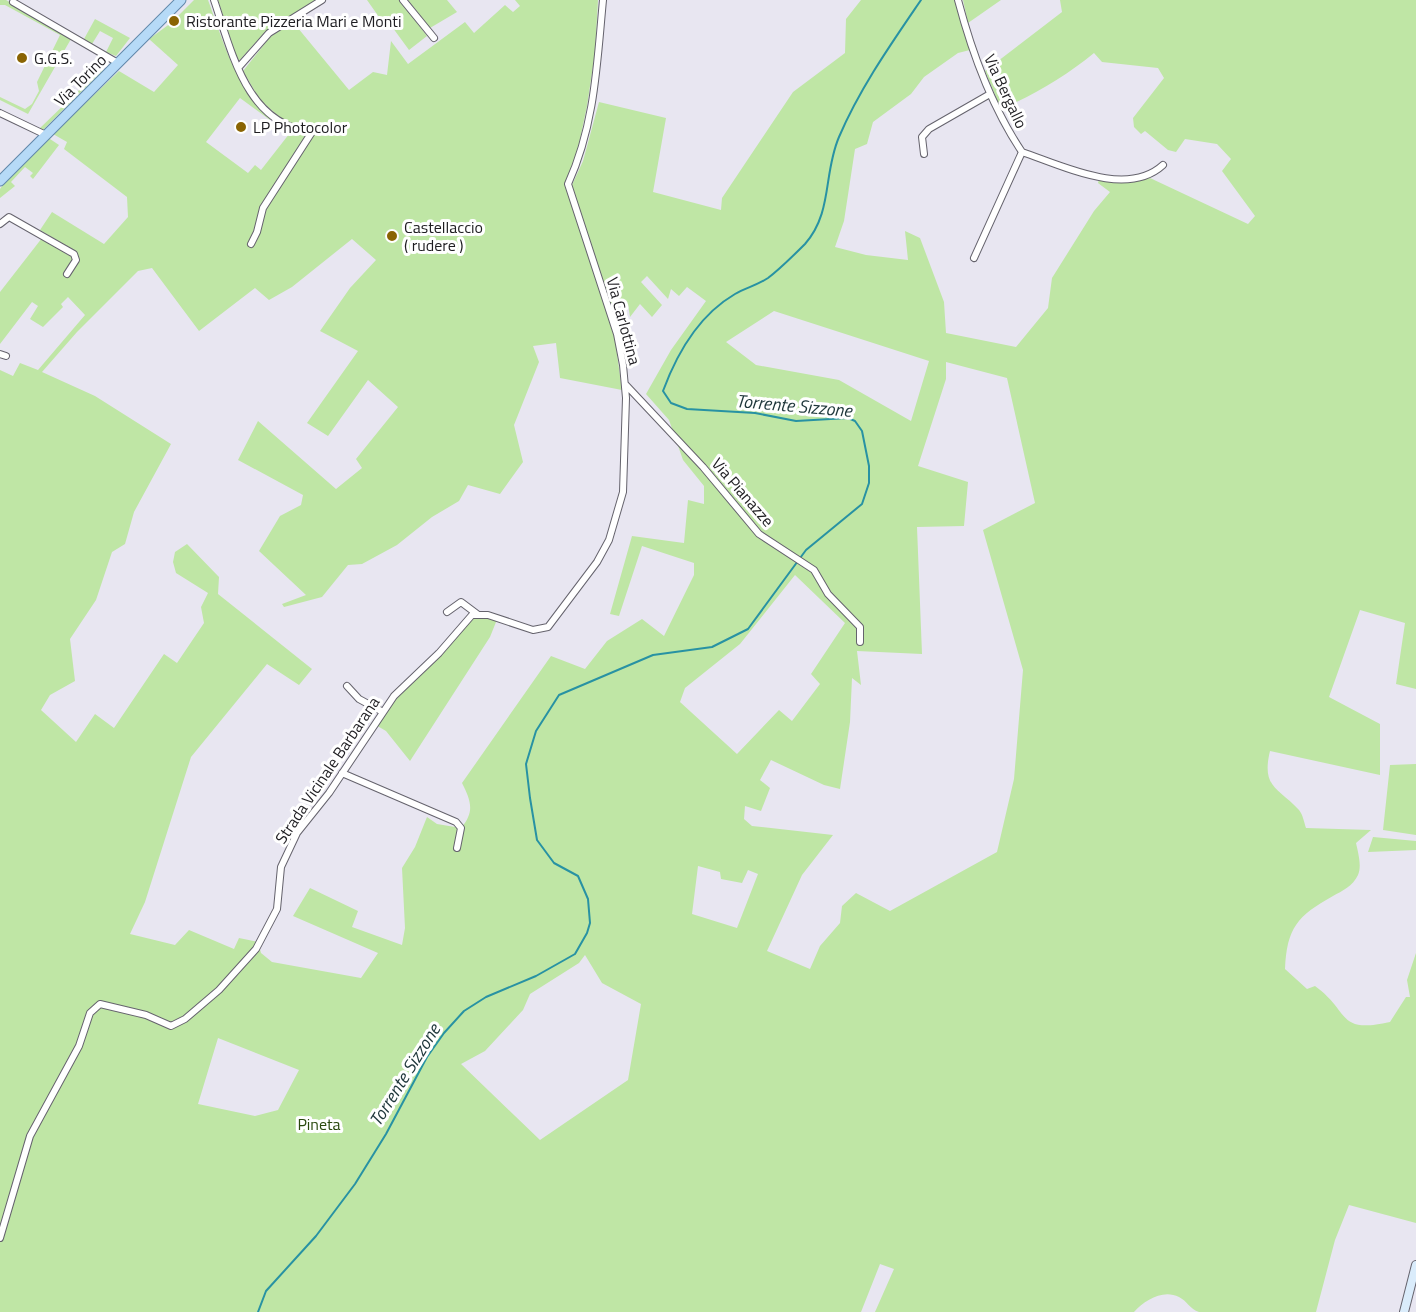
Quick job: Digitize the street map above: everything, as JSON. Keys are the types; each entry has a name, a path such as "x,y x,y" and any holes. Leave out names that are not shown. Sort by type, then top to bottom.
{"main road":[{"name":"Via Torino","path":"0,181 181,0"}],"street":[{"path":"214,0 238,68 258,103 283,126 312,132 263,208 257,232 251,244"},
{"path":"238,68 269,33 322,0"},
{"path":"403,0 434,38"},
{"name":"Via Carlottina","path":"477,614 505,620 533,630 548,627 597,562 609,540 623,492 625,384 617,334 568,184 581,156 592,110 603,0"},
{"name":"Via Bergallo","path":"958,0 973,51 990,93 1022,152 1096,176 1124,182 1153,175 1163,165"},
{"path":"13,2 118,63"},
{"path":"924,154 922,137 929,129 990,93"},
{"path":"0,113 46,135"},
{"path":"974,258 1022,152"},
{"path":"0,224 9,217 74,254 76,260 67,274"},
{"name":"Via Pianazze","path":"625,384 703,467 759,534 814,570 828,594 860,627 860,642"},
{"path":"447,612 461,602 477,614"},
{"name":"Strada Vicinale Barbarana","path":"0,1238 30,1136 79,1046 90,1012 100,1004 146,1015 171,1026 185,1019 235,975 256,949 273,917 279,897 281,867 297,833 406,682 439,653 464,621 477,614"},
{"path":"347,686 359,699 383,712"},
{"path":"342,773 456,822 461,833 457,848"},
{"path":"1404,1312 1416,1265"}],"green space":[{"path":"0,0 6,0 71,39 28,114 0,100 0,97 25,109 32,104 39,91 37,82 60,35 5,5 0,5"},
{"name":"Pineta","path":"194,0 208,0 225,48 239,78 248,93 271,118 270,120 240,98 206,142 248,173 255,165 261,170 293,129 260,100 243,71 270,37 293,22 349,90 373,72 387,75 391,41 408,64 465,22 474,33 505,5 513,12 520,6 515,0 598,0 595,53 587,106 578,149 566,182 614,332 622,390 560,378 556,343 533,346 539,362 514,425 523,462 500,494 468,485 459,501 432,517 397,545 362,564 348,565 322,597 284,607 282,604 306,595 259,551 280,516 301,505 303,495 238,460 258,421 336,489 362,468 356,459 398,407 368,380 328,436 307,423 358,351 320,331 350,288 376,260 352,239 292,287 269,300 255,288 199,331 152,268 138,271 77,332 42,372 95,396 171,444 134,512 125,544 112,552 96,600 70,639 75,681 50,695 41,710 76,742 95,714 114,728 164,654 177,663 204,623 201,607 208,593 176,573 173,562 175,552 187,544 219,577 218,594 312,669 299,685 267,664 191,757 145,902 130,934 175,945 189,930 234,949 239,938 258,942 261,953 272,962 361,978 378,953 293,916 310,888 358,911 352,927 402,945 405,928 402,868 415,847 427,817 437,824 461,828 470,811 468,795 462,783 551,656 585,669 607,641 642,619 664,636 694,575 694,563 642,546 619,616 610,614 632,536 684,543 688,500 704,504 704,486 683,460 669,420 646,394 671,350 706,301 687,287 679,296 671,289 668,299 647,276 641,282 662,305 652,317 640,304 630,317 628,304 618,306 621,327 617,329 572,185 583,161 599,102 666,118 653,192 721,210 722,198 793,92 845,53 846,19 861,0 955,0 970,50 958,53 924,77 911,94 873,122 867,144 855,149 844,221 835,247 866,255 908,260 905,231 920,238 944,302 946,333 1016,347 1048,308 1052,278 1094,211 1110,192 1098,183 1099,179 1124,183 1150,178 1248,224 1255,216 1222,171 1231,159 1217,144 1185,139 1176,152 1168,150 1145,131 1141,134 1134,127 1133,118 1164,78 1158,68 1102,62 1094,53 1026,98 1001,109 985,71 1062,12 1060,0 1416,0 1416,689 1396,684 1405,623 1360,610 1329,697 1380,724 1380,775 1270,751 1268,773 1274,786 1299,810 1306,828 1371,830 1356,843 1360,867 1353,882 1311,910 1296,925 1288,943 1285,969 1307,989 1315,986 1352,1023 1373,1025 1390,1022 1406,997 1410,997 1407,980 1416,953 1416,1223 1349,1205 1335,1240 1316,1312 1199,1312 1179,1297 1167,1294 1143,1303 1134,1312 875,1312 894,1269 880,1264 861,1312 0,1312 0,370 13,376 20,363 38,370 85,315 68,297 61,304 63,307 43,327 30,319 38,306 32,302 0,344 0,292 42,238 68,255 70,248 40,230 52,212 104,244 128,217 127,197 64,149 67,142 53,134 119,71 154,92 178,65 149,39 171,23","holes":["774,311 929,361 911,421 839,380 756,365 726,342","946,362 1007,378 1035,503 983,530 1023,670 1014,779 997,852 890,911 856,893 842,906 840,923 820,946 810,969 767,951 802,875 833,835 752,826 744,819 745,806 761,811 770,788 760,780 771,760 824,785 840,789 850,722 852,678 861,685 857,651 922,654 917,527 964,526 968,482 918,466 946,379","795,575 845,623 811,674 820,684 792,721 779,710 737,754 680,702 685,688 740,644","698,866 720,872 721,879 742,883 748,870 758,874 737,928 692,914","585,955 602,983 641,1004 628,1080 540,1140 461,1064 485,1051 523,1010 530,994 579,963","218,1038 299,1070 278,1110 255,1116 198,1104"]},
{"path":"218,0 316,0 266,31 238,62"},
{"path":"367,0 400,0 427,36 409,50 390,24 386,27"},
{"path":"408,0 447,0 457,12 430,28"},
{"path":"963,0 1001,0 968,23"},
{"path":"95,19 130,38 116,56 106,52 113,38 100,31 92,44 84,39"},
{"path":"101,69 103,70 43,130 39,129"},
{"path":"47,137 59,145 33,179 30,176 33,173 25,167 11,182 15,186 0,198 0,189 5,182"},
{"path":"472,615 498,617 490,637 410,761 386,731 374,724"},
{"path":"1416,764 1416,835 1383,830 1390,765"},
{"path":"1373,837 1416,841 1416,850 1368,852"}],"waterway":[{"name":"Torrente Sizzone","path":"258,1312 266,1291 316,1236 355,1184 386,1134 427,1057 444,1033 464,1011 486,997 536,976 575,954 587,933 590,923 588,899 578,876 554,863 537,840 530,798 526,764 536,731 559,695 653,655 712,647 748,629 806,550 862,504 869,483 869,466 862,431 855,421 848,418 796,421 755,413 687,409 671,403 663,391 682,349 700,324 735,294 768,278 805,244 814,232 824,206 834,151 847,119 877,67 921,0"}],"place":[{"name":"Ristorante Pizzeria Mari e Monti","path":"174,21"},
{"name":"G.G.S.","path":"22,58"},
{"name":"LP Photocolor","path":"241,127"},
{"name":"Castellaccio ( rudere )","path":"392,236"}]}
